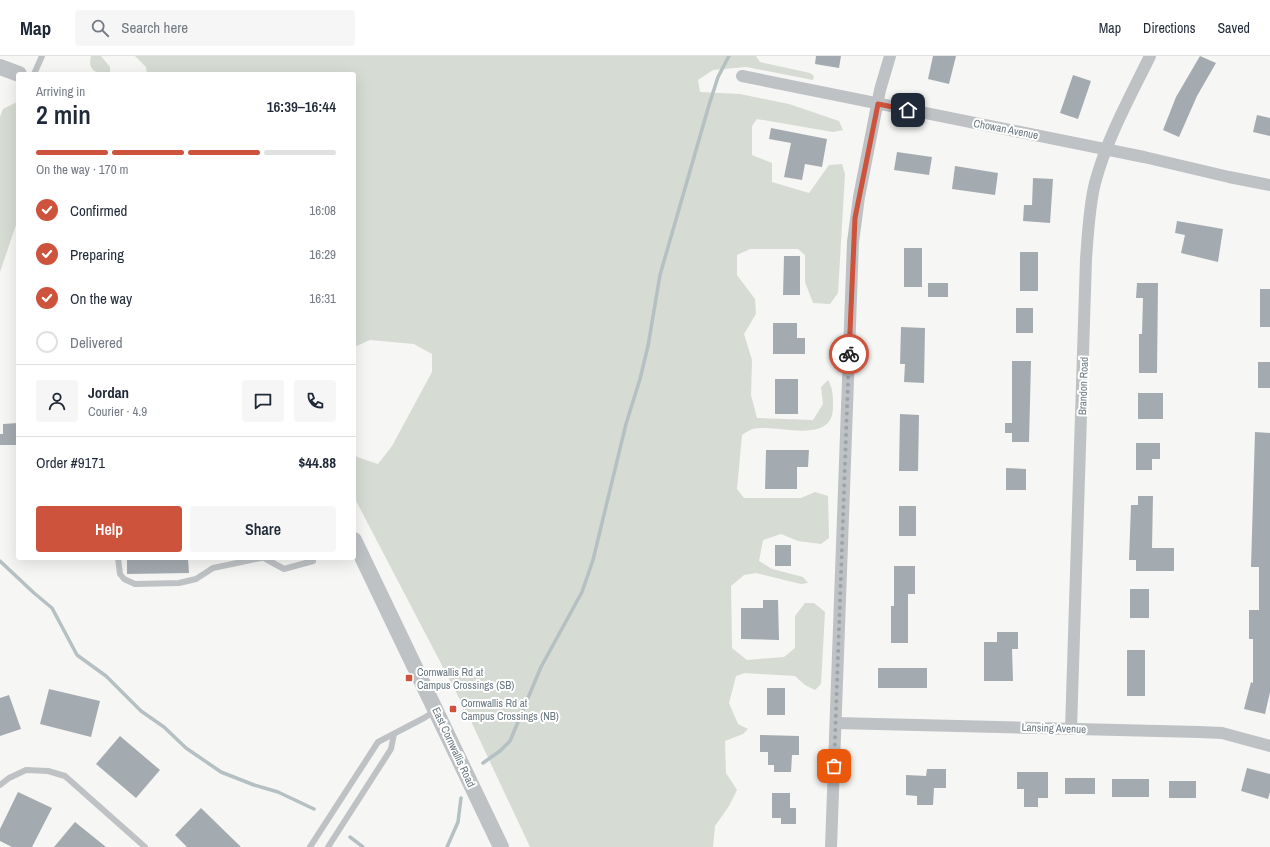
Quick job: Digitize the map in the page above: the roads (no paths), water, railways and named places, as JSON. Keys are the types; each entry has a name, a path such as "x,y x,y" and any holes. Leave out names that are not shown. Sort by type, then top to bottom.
{"street":[{"path":"831,847 853,242 858,197 890,56"},
{"name":"Brandon Road","path":"1071,729 1086,259 1095,185 1106,149 1150,56"},
{"path":"0,68 16,73"},
{"name":"Chowan Avenue","path":"742,76 1106,149 1270,185"},
{"name":"East Cornwallis Road","path":"356,544 501,847"},
{"name":"Lansing Avenue","path":"836,723 1222,733 1270,746"}],"lane":[{"path":"35,72 42,56"},
{"path":"118,560 120,574 124,579 135,584 179,583 196,579 213,568 253,560"},
{"path":"267,560 284,569 313,561 312,560"},
{"path":"310,847 378,742 424,718 436,710"},
{"path":"328,847 392,749 394,734"},
{"path":"0,785 26,770 48,771 65,776 145,847"}],"waterway":[{"path":"483,763 500,751 510,741 541,667 582,592 593,560 626,424 640,379 648,346 660,275 709,105 718,77 729,56"},
{"path":"0,561 52,608 77,655 106,676 141,711 164,727 186,748 221,772 254,785 278,792 314,809"},
{"path":"447,847 458,822 461,798"},
{"path":"350,837 363,847"}],"place":[{"name":"Cornwallis Rd at Campus Crossings (SB)","path":"409,678"},
{"name":"Cornwallis Rd at Campus Crossings (NB)","path":"453,709"}]}
